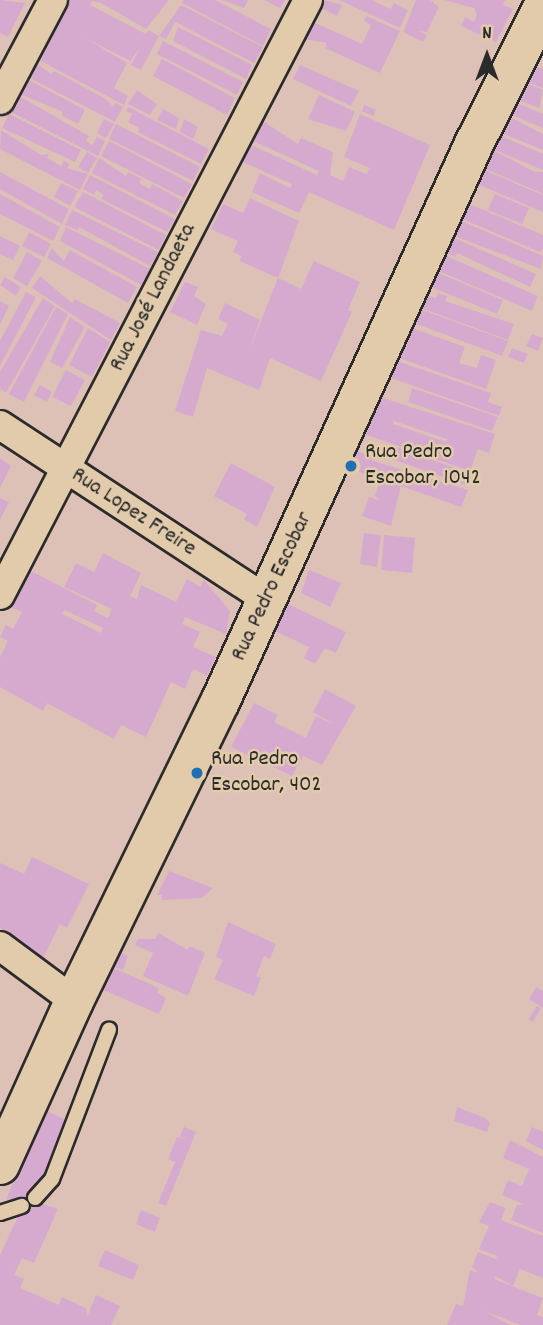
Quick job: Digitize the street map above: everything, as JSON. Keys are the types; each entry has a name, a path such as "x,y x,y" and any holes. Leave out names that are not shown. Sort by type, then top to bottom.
{"main road":[{"name":"Rua Pedro Escobar","path":"0,1165 74,1001 267,600 474,144 543,7"}],"street":[{"path":"0,100 53,0"},
{"name":"Rua José Landaeta","path":"0,595 308,0"},
{"name":"Rua Lopez Freire","path":"0,425 267,600"},
{"path":"0,946 74,1001"}],"lane":[{"path":"35,1198 52,1179 109,1030"},
{"path":"0,1213 22,1206"}],"building":[{"path":"0,0 25,3 8,37 0,33"},
{"path":"67,0 169,0 146,29 101,3 92,1 90,5 146,34 148,30 159,36 141,70 131,65 140,48 130,61 85,38 127,63 114,88 128,96 124,105 37,59"},
{"path":"184,0 215,0 271,29 263,46 182,3"},
{"path":"222,0 248,0 244,8"},
{"path":"264,0 285,0 280,8"},
{"path":"325,0 342,5 337,16 321,8"},
{"path":"339,0 372,0 391,9 394,3 408,10 400,28"},
{"path":"416,0 430,0 439,7 427,32 418,31 427,35 423,42 403,32"},
{"path":"444,0 505,0 503,5 513,9 496,42 461,26 465,17 474,22 477,15 474,8"},
{"path":"181,5 263,47 254,63 175,22 166,39 159,36"},
{"path":"366,16 400,31 380,73 325,48 327,43 304,39 313,22 362,44 371,25 364,21"},
{"path":"178,27 252,65 246,79 173,41"},
{"path":"163,41 243,82 237,95 157,54"},
{"path":"162,59 235,98 227,115 153,76"},
{"path":"35,62 51,74 54,71 106,99 113,107 115,103 123,107 115,122 28,77"},
{"path":"300,65 359,91 351,106 293,79"},
{"path":"531,65 543,69 543,88 524,81"},
{"path":"27,79 85,110 78,124 62,116 63,112 20,94"},
{"path":"523,82 543,90 539,108 515,99"},
{"path":"137,90 157,104 150,115 128,104"},
{"path":"319,95 355,112 346,131 308,119"},
{"path":"19,96 89,136 86,141 92,145 97,137 105,141 98,156 11,112"},
{"path":"514,102 543,114 543,128 509,114"},
{"path":"364,105 376,110 373,116 362,111"},
{"path":"128,107 209,149 201,164 138,132 139,128 128,122 132,114 126,111"},
{"path":"163,109 179,118 176,129 157,120"},
{"path":"9,114 81,150 75,162 2,128"},
{"path":"360,114 430,145 394,230 309,192 299,213 252,192 260,173 290,188 292,184 243,162 251,145 317,175 319,171 253,141 263,121 298,144 301,138 333,152 330,175 343,181 349,167 367,174 369,168 381,173 344,157"},
{"path":"508,116 543,134 543,150 501,133"},
{"path":"104,119 114,124 106,138 97,133"},
{"path":"184,119 198,127 193,139 180,132"},
{"path":"116,124 200,167 193,181 109,139"},
{"path":"1,130 41,155 49,154 47,158 61,166 64,161 70,164 67,168 88,174 80,190 0,149"},
{"path":"499,135 543,154 543,170 495,150"},
{"path":"109,141 192,184 184,198 101,156"},
{"path":"493,150 535,172 543,172 543,194 484,168"},
{"path":"87,152 97,158 88,173 78,167"},
{"path":"99,158 126,176 128,172 142,179 139,183 150,189 152,184 183,201 175,215 92,173"},
{"path":"484,170 543,195 543,212 477,184"},
{"path":"0,172 69,209 62,224 0,189"},
{"path":"90,175 175,219 167,232 101,199 104,195 96,190 94,195 83,189"},
{"path":"61,183 78,191 70,206 54,197"},
{"path":"83,192 166,235 159,250 74,207"},
{"path":"0,194 60,227 53,241 0,214"},
{"path":"495,194 529,208 522,224 488,210"},
{"path":"250,198 299,221 278,278 240,261 241,256 233,252 238,241 211,229 223,204 243,213"},
{"path":"467,203 543,235 543,249 540,252 460,218"},
{"path":"72,210 158,252 150,266 79,227 78,230 65,225"},
{"path":"459,220 543,256 541,269 452,235"},
{"path":"66,227 150,269 141,285 60,241"},
{"path":"29,232 51,244 44,257 22,246"},
{"path":"0,236 20,246 13,260 0,254"},
{"path":"452,237 536,274 530,287 457,253 455,257 445,252"},
{"path":"52,248 64,261 70,250 137,287 128,303 47,258"},
{"path":"27,252 42,261 27,286 13,278"},
{"path":"444,255 538,296 532,311 436,270"},
{"path":"314,261 360,282 348,310 352,312 321,381 270,358 259,390 207,368 193,417 175,411 201,330 222,336 228,324 218,319 225,303 260,320 250,349 278,278 301,289"},
{"path":"436,272 503,300 497,314 429,286"},
{"path":"40,276 72,303 75,299 120,323 111,340 32,288"},
{"path":"5,277 21,287 16,296 0,285"},
{"path":"185,282 198,287 194,296 206,304 197,325 170,312"},
{"path":"26,292 36,297 0,366 0,341"},
{"path":"438,293 447,296 445,301 514,324 508,340 421,308 426,295 436,298"},
{"path":"43,298 55,306 6,393 0,388 0,372"},
{"path":"0,301 9,306 0,325"},
{"path":"56,307 68,314 24,402 9,394"},
{"path":"420,309 508,341 502,356 414,323"},
{"path":"70,317 85,327 62,368 50,362"},
{"path":"88,328 110,342 92,377 69,365"},
{"path":"412,328 465,347 459,363 477,368 481,355 496,360 486,389 399,358"},
{"path":"532,334 543,338 538,351 526,346"},
{"path":"512,348 528,354 524,363 508,357"},
{"path":"397,361 491,393 488,402 502,407 499,416 391,378"},
{"path":"66,370 85,380 71,406 52,397"},
{"path":"40,385 52,392 47,402 34,395"},
{"path":"412,388 498,417 492,431 408,402"},
{"path":"380,397 495,434 489,453 478,449 470,471 364,434","holes":["394,421 447,439 446,442 393,424"]},
{"path":"396,447 469,473 465,485 392,459"},
{"path":"356,451 372,456 371,460 468,490 461,507 401,486 391,526 362,516 369,497 379,500 375,496 380,479 348,468"},
{"path":"0,458 11,466 0,488"},
{"path":"231,463 275,487 257,527 244,519 247,514 214,496"},
{"path":"0,498 9,502 0,520"},
{"path":"364,533 381,535 377,567 360,564"},
{"path":"384,535 415,538 412,573 381,570"},
{"path":"103,553 141,573 130,596 137,599 141,585 176,602 187,579 200,587 204,580 230,611 226,634 185,617 182,624 200,632 193,647 216,657 207,676 193,669 185,689 171,682 146,737 121,725 114,739 47,703 43,711 0,687 0,657 8,641 0,637 6,625 13,629 22,612 12,608 31,571 97,605 94,611 108,618 112,609 64,587 76,563 94,572","holes":["64,610 103,628 101,633 62,614"]},
{"path":"309,570 341,583 330,607 301,593"},
{"path":"288,604 346,632 336,653 325,648 315,664 304,658 309,647 275,631"},
{"path":"325,689 356,706 322,765 303,756 292,776 231,747 254,703 278,715 274,722 306,738 316,716 335,725 313,712"},
{"path":"32,857 89,884 67,928 60,924 43,958 0,928 0,863 24,874"},
{"path":"169,871 213,888 202,898 162,900 162,895 157,895"},
{"path":"228,922 276,944 270,959 264,956 256,976 261,978 254,996 214,979 223,960 216,957"},
{"path":"158,933 188,950 189,946 205,953 188,996 143,976 153,953 135,945 138,939 155,939"},
{"path":"112,949 128,956 123,970 105,963"},
{"path":"111,967 159,988 157,993 166,998 159,1014 101,989"},
{"path":"536,987 543,991 543,1008 529,999"},
{"path":"537,1006 541,1008 533,1022 529,1019"},
{"path":"457,1107 485,1118 490,1123 487,1132 454,1121"},
{"path":"45,1110 69,1121 34,1201 58,1209 34,1263 22,1258 14,1275 24,1279 20,1288 59,1305 62,1297 86,1308 87,1317 96,1295 120,1306 111,1325 0,1325 0,1255 23,1206 6,1199"},
{"path":"184,1127 196,1132 166,1206 158,1203 175,1162 168,1159 177,1137 185,1138 180,1136"},
{"path":"532,1127 543,1132 543,1150 526,1141"},
{"path":"510,1140 543,1157 543,1233 511,1220 517,1205 525,1205 502,1195 508,1180 522,1186 529,1169 503,1158"},
{"path":"490,1202 506,1208 501,1220 543,1236 543,1278 520,1269 513,1286 495,1276 494,1279 543,1298 537,1315 543,1317 543,1325 520,1325 484,1311 511,1325 447,1325 456,1304 463,1306 470,1270 479,1273 472,1267 478,1252 496,1259 497,1256 479,1249 489,1226 479,1222"},
{"path":"141,1210 160,1218 155,1232 136,1224"},
{"path":"105,1250 139,1265 133,1280 98,1266"}],"place":[{"name":"Rua Pedro Escobar, 1042","path":"351,466"},
{"name":"Rua Pedro Escobar, 402","path":"197,773"}]}
